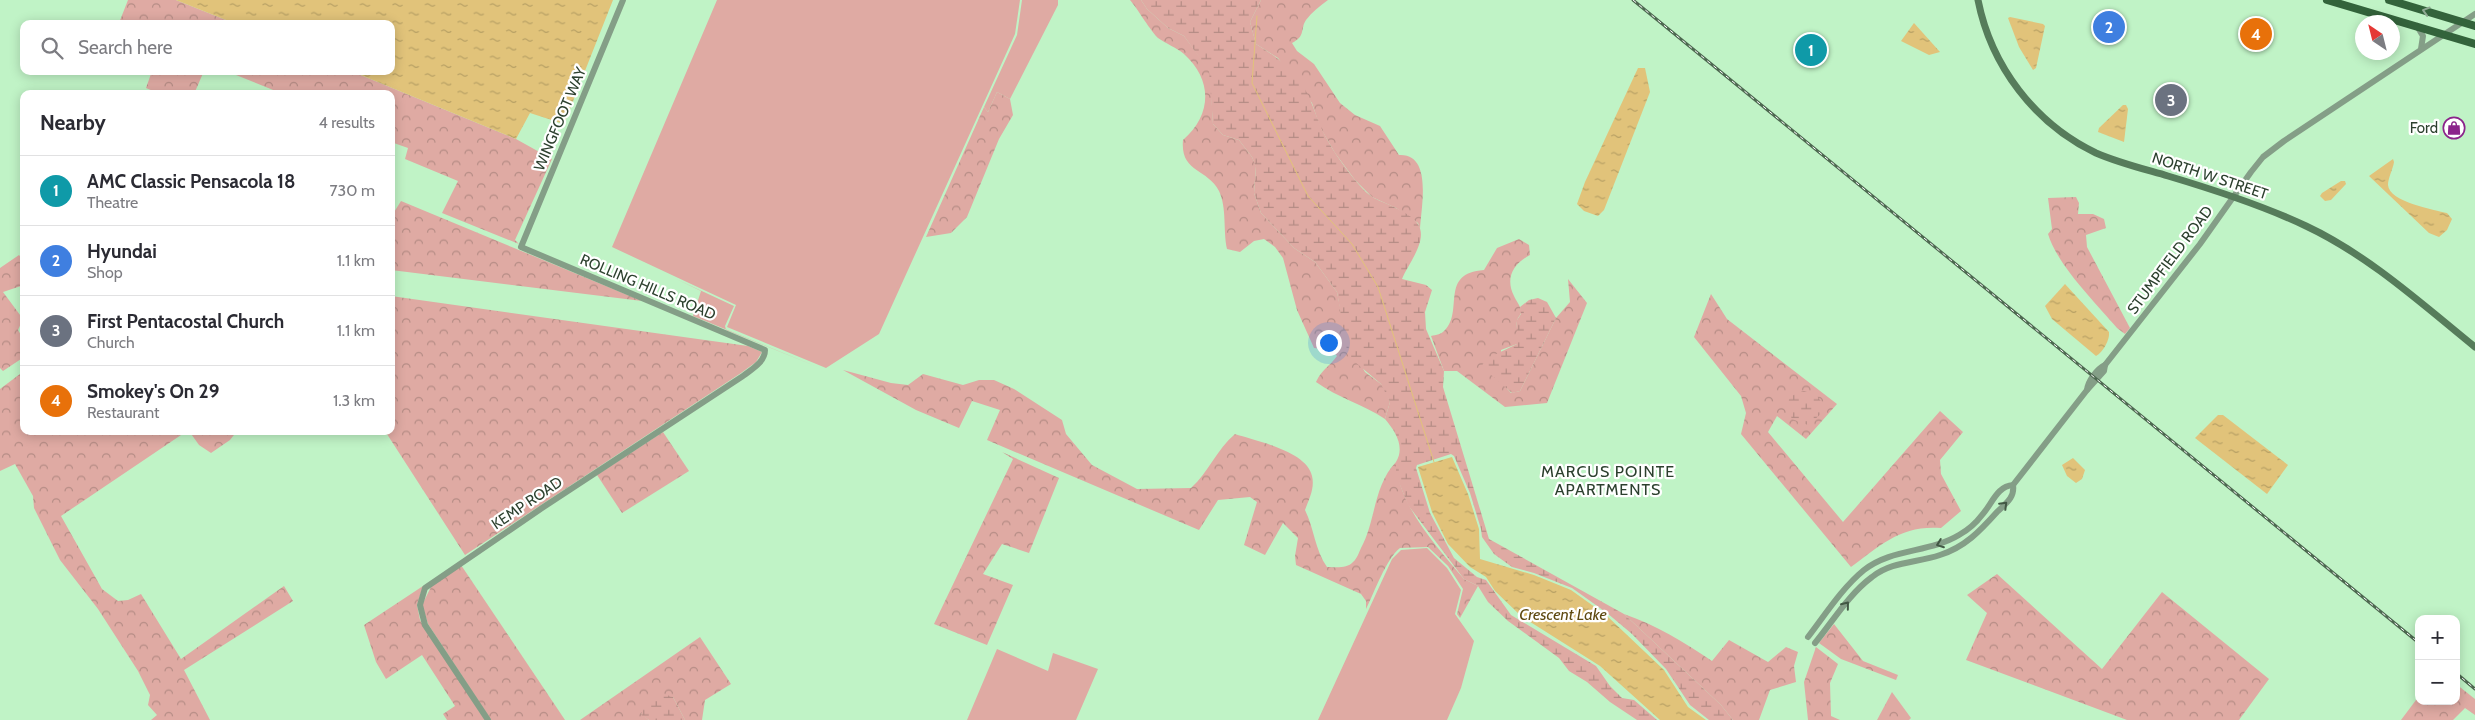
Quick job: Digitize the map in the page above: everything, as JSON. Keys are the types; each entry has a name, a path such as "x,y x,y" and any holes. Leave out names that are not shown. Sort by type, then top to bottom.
{"main road":[{"name":"NORTH W STREET","path":"1978,0 1990,42 2004,70 2033,107 2056,128 2082,145 2111,159 2233,196 2275,211 2309,227 2354,253 2475,347"},
{"path":"2327,0 2475,44"},
{"path":"2389,0 2475,26"}],"street":[{"name":"WINGFOOT WAY","path":"520,247 623,0"},
{"name":"STUMPFIELD ROAD","path":"2013,485 2096,378 2100,368 2105,365 2200,244 2251,172 2271,150 2475,14"},
{"path":"2416,26 2424,38 2419,51"},
{"name":"ROLLING HILLS ROAD","path":"520,247 765,350"},
{"name":"KEMP ROAD","path":"488,720 422,619 420,605 425,588 542,508 743,376 764,357 765,350"},
{"path":"1808,637 1852,582 1865,569 1892,555 1928,548 1951,539 1981,517 2002,488 2013,485 2014,491 2009,501 1971,539 1950,552 1928,559 1897,564 1872,576 1815,643"}],"green space":[{"path":"128,0 176,0 226,20 120,20"},
{"path":"717,0 1020,0 1015,34 879,334 826,368 727,327 736,305 612,247"},
{"path":"1022,0 1058,0 1058,5 1010,99 997,92 988,112 984,107 1017,35"},
{"path":"1130,0 1141,0 1147,9 1168,28 1184,36 1210,71 1213,124 1223,135 1239,140 1252,157 1256,166 1254,193 1261,213 1294,248 1315,262 1337,292 1346,337 1365,372 1381,384 1386,391 1390,402 1385,419 1316,382 1337,356 1332,350 1314,348 1297,310 1283,258 1275,247 1264,239 1254,241 1240,252 1227,249 1224,212 1219,191 1208,178 1190,165 1183,151 1183,140 1193,130 1204,109 1204,86 1200,75 1184,54 1155,35"},
{"path":"1141,0 1261,0 1250,22 1256,44 1284,64 1303,85 1327,139 1340,161 1359,185 1374,198 1399,209 1411,217 1419,226 1421,239 1419,246 1402,279 1426,285 1432,290 1425,312 1426,329 1444,371 1443,387 1489,539 1624,614 1721,705 1733,720 1709,720 1690,705 1666,669 1632,634 1572,588 1534,573 1512,567 1494,554 1482,537 1470,493 1454,456 1451,454 1417,465 1416,468 1430,513 1454,558 1477,577 1486,580 1511,615 1596,666 1610,686 1622,698 1634,700 1657,720 1637,720 1610,702 1587,682 1569,671 1559,658 1508,621 1488,602 1478,586 1464,579 1408,505 1396,475 1396,462 1400,451 1398,440 1393,429 1385,419 1390,402 1381,384 1348,356 1337,292 1315,262 1294,248 1261,213 1254,193 1256,167 1252,157 1239,140 1223,135 1213,124 1209,71 1184,36 1168,28 1147,9"},
{"path":"1261,0 1328,0 1308,17 1304,23 1301,35 1292,43 1297,51 1314,64 1340,103 1355,115 1380,126 1399,155 1410,157 1417,163 1423,183 1420,229 1418,223 1396,208 1372,197 1355,180 1335,153 1320,127 1312,103 1278,58 1256,44 1250,22"},
{"path":"151,75 202,75 196,90 151,90 146,88"},
{"path":"236,75 361,75 516,139 552,159 515,240 519,244 442,213 458,181 405,159 408,148 395,143 395,90 273,90"},
{"path":"997,92 1010,99 1013,115 999,139 967,217 951,233 926,237 984,107 988,112"},
{"path":"2076,197 2079,203 2078,214 2093,214 2104,219 2106,228 2086,235 2087,247 2130,328 2125,334 2117,328 2068,271 2048,234 2052,229 2048,198"},
{"path":"401,201 642,301 395,270 395,211"},
{"path":"1519,239 1529,245 1530,255 1515,267 1510,283 1521,310 1517,321 1518,341 1517,344 1501,350 1502,383 1511,393 1520,391 1556,318 1570,302 1568,279 1587,303 1547,403 1505,407 1457,371 1444,371 1431,336 1445,330 1450,322 1457,285 1462,278 1470,273 1484,270 1497,248"},
{"path":"19,255 20,256 20,286 3,292 20,315 18,330 20,333 20,360 3,371 0,368 0,268"},
{"path":"676,279 734,306 725,326 726,329 693,316 701,291"},
{"path":"1711,294 1727,319 1837,404 1806,439 1777,416 1768,432 1843,522 1940,411 1963,432 1940,460 1941,474 1961,511 1941,528 1914,530 1892,538 1851,567 1741,434 1746,413 1741,396 1694,337"},
{"path":"395,297 748,346 762,352 756,362 741,373 465,555 388,435 395,435"},
{"path":"1538,298 1547,302 1556,318 1520,391 1512,393 1481,366 1490,357 1517,344 1517,320 1521,314 1520,307 1529,300"},
{"path":"726,329 820,368 726,330"},
{"path":"843,370 891,383 908,385 923,374 963,385 979,380 994,380 1014,389 1062,420 1066,434 1092,465 1137,489 1191,488 1203,475 1228,440 1235,434 1280,448 1301,460 1308,467 1312,476 1312,489 1305,510 1327,567 1344,567 1356,559 1370,527 1383,482 1396,462 1398,478 1404,494 1421,525 1464,579 1478,586 1460,618 1457,614 1463,589 1448,566 1428,547 1400,548 1385,567 1366,609 1366,601 1361,594 1296,565 1295,556 1298,538 1283,523 1265,555 1244,545 1257,502 1250,497 1218,500 1199,530 987,440 1000,410 972,401 959,428 916,410"},
{"path":"20,374 20,435 181,435 61,516 102,589 118,601 128,600 141,594 181,659 284,586 293,601 184,670 210,720 151,720 157,715 148,705 150,695 138,671 98,609 60,560 34,508 33,496 15,464 0,471 0,389"},
{"path":"1804,391 1816,395 1824,405 1822,413 1808,425 1792,419 1788,408 1790,397"},
{"path":"663,432 689,471 622,513 597,475"},
{"path":"192,435 234,435 230,440 211,453 199,445"},
{"path":"1002,452 1059,478 1029,553 1002,544 983,574 1013,585 987,645 934,624 1013,459"},
{"path":"1427,548 1447,568 1461,590 1455,614 1474,641 1461,688 1447,720 1318,720 1392,559 1401,550"},
{"path":"461,565 565,720 491,720 428,624 422,605 431,587"},
{"path":"1997,574 2102,669 2162,592 2269,679 2239,720 2127,720 1966,660 1987,613 1967,595"},
{"path":"423,586 417,605 420,620 485,720 447,720 443,714 455,706 422,655 386,679 376,662 364,625"},
{"path":"1624,614 1670,634 1712,661 1729,640 1768,662 1786,647 1798,652 1794,666 1796,682 1770,690 1759,720 1733,720 1721,705"},
{"path":"1834,624 1863,661 1898,675 1896,680 1841,659 1819,643"},
{"path":"700,637 731,684 705,700 702,720 685,720 673,697 641,714 649,720 580,720"},
{"path":"1816,647 1838,664 1830,683 1831,716 1840,720 1808,720 1804,682"},
{"path":"997,649 1048,671 1053,653 1098,669 1076,720 967,720"},
{"path":"2460,687 2475,699 2475,715 2465,708 2453,720 2401,720 2415,701 2415,705 2460,705"},
{"path":"657,692 673,697 685,720 649,720 641,715 644,705"},
{"path":"1892,692 1911,718 1909,720 1877,720"}],"water":[{"path":"176,0 613,0 564,124 530,113 516,139 361,75 395,75 395,20 226,20"},
{"path":"2008,18 2045,26 2036,68 2033,70 2019,47"},
{"path":"1914,23 1940,52 1929,55 1901,41"},
{"path":"1638,68 1645,68 1650,92 1604,210 1598,216 1584,211 1577,204 1585,182"},
{"path":"2123,105 2126,105 2128,109 2124,142 2098,132 2099,128"},
{"path":"2393,159 2394,162 2388,182 2390,191 2404,201 2447,213 2452,219 2447,230 2439,237 2429,233 2369,176"},
{"path":"2341,181 2345,181 2346,184 2331,200 2325,201 2320,196 2322,193"},
{"path":"2065,284 2109,332 2106,346 2096,356 2052,319 2045,306"},
{"path":"2218,415 2223,415 2288,465 2267,494 2195,438"},
{"name":"Crescent Lake","path":"1452,457 1468,494 1479,529 1480,559 1534,575 1571,590 1606,615 1664,670 1688,707 1706,720 1660,720 1600,666 1521,616 1495,591 1486,577 1470,567 1448,544 1432,512 1418,467"},
{"path":"2073,458 2085,470 2082,479 2076,483 2067,476 2062,465"}],"waterway":[{"path":"1257,16 1252,83 1308,196 1352,244 1378,287 1434,462"}],"railway":[{"path":"1633,0 2415,640"},
{"path":"2460,676 2475,689"}],"place":[{"name":"Hyundai","path":"2109,27"},
{"name":"Smokey's On 29","path":"2256,34"},
{"name":"AMC Classic Pensacola 18","path":"1811,50"},
{"name":"First Pentacostal Church","path":"2171,100"},
{"name":"Ford","path":"2454,128"}],"district":[{"name":"MARCUS POINTE APARTMENTS","path":"1608,480"}]}
